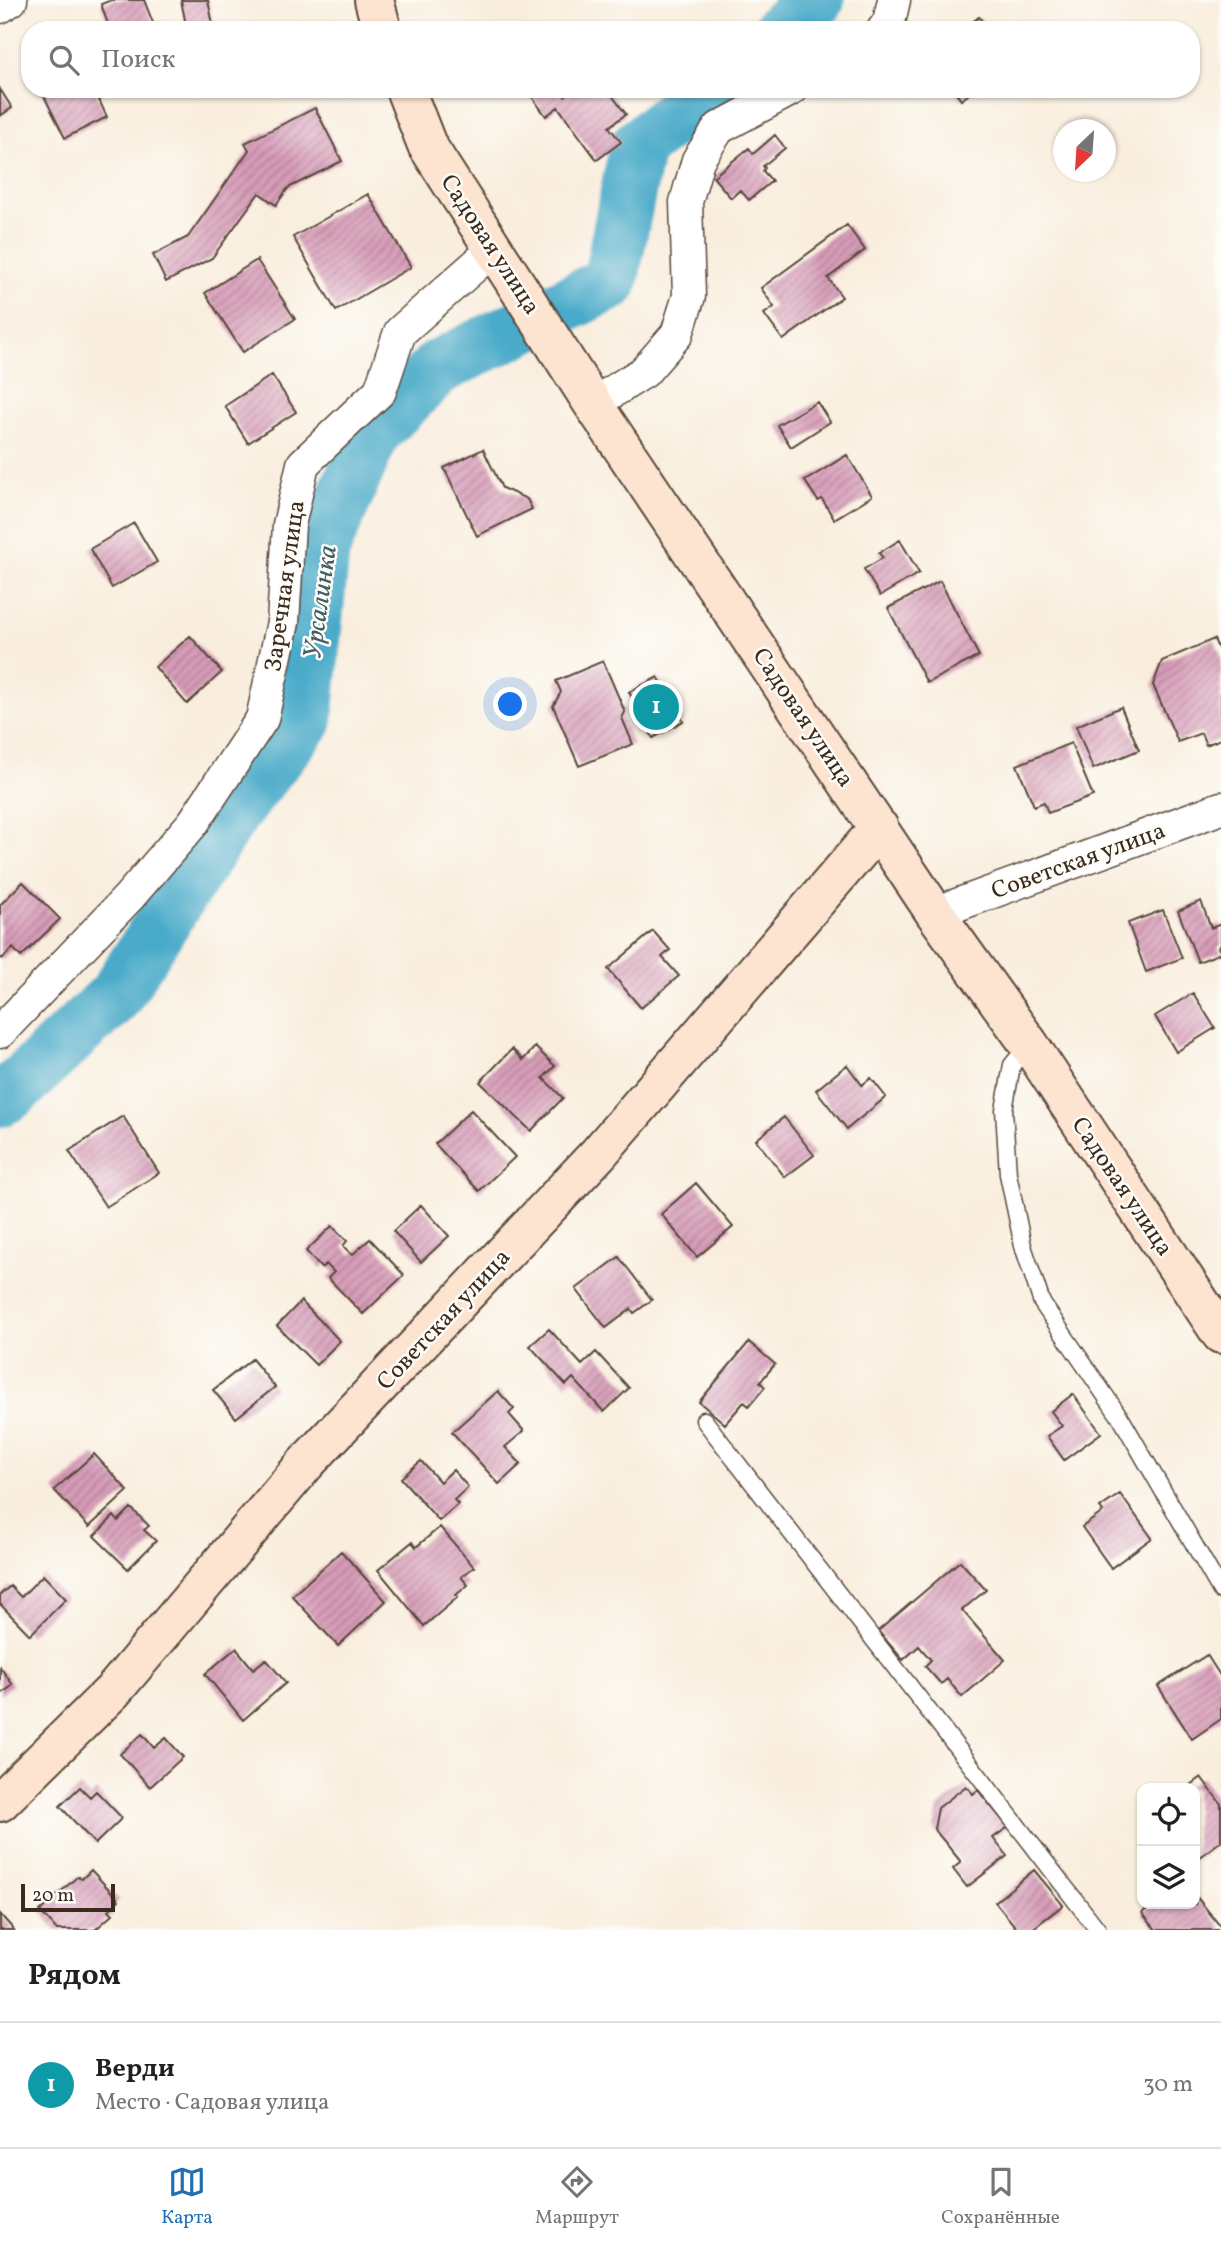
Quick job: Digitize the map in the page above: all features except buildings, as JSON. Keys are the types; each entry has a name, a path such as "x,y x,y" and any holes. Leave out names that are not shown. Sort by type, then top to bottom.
{"street":[{"path":"0,7 10,0"},
{"path":"374,0 380,21"},
{"path":"889,21 894,0"},
{"name":"Садовая улица","path":"408,98 426,145 495,248 593,404 935,913 1028,1044 1221,1334"},
{"path":"593,404 644,372 677,334 689,296 686,202 698,160 719,128 775,98"},
{"name":"Заречная улица","path":"0,1032 129,897 193,823 262,719 283,622 289,525 303,464 380,391 400,332 495,248"},
{"name":"Советская улица","path":"935,913 1221,808"},
{"name":"Советская улица","path":"0,1802 113,1691 306,1463 598,1154 879,828"}],"lane":[{"path":"1028,1044 1012,1065 1004,1110 1008,1174 1023,1246 1042,1303 1122,1420 1221,1591"},
{"path":"704,1420 1098,1930"}],"waterway":[{"name":"Урсалинка","path":"791,21 817,0"},
{"name":"Урсалинка","path":"0,1099 12,1092 115,996 233,812 305,720 322,549 373,432 440,366 610,283 637,147 697,98"}],"place":[{"name":"Верди","path":"656,707"}]}
